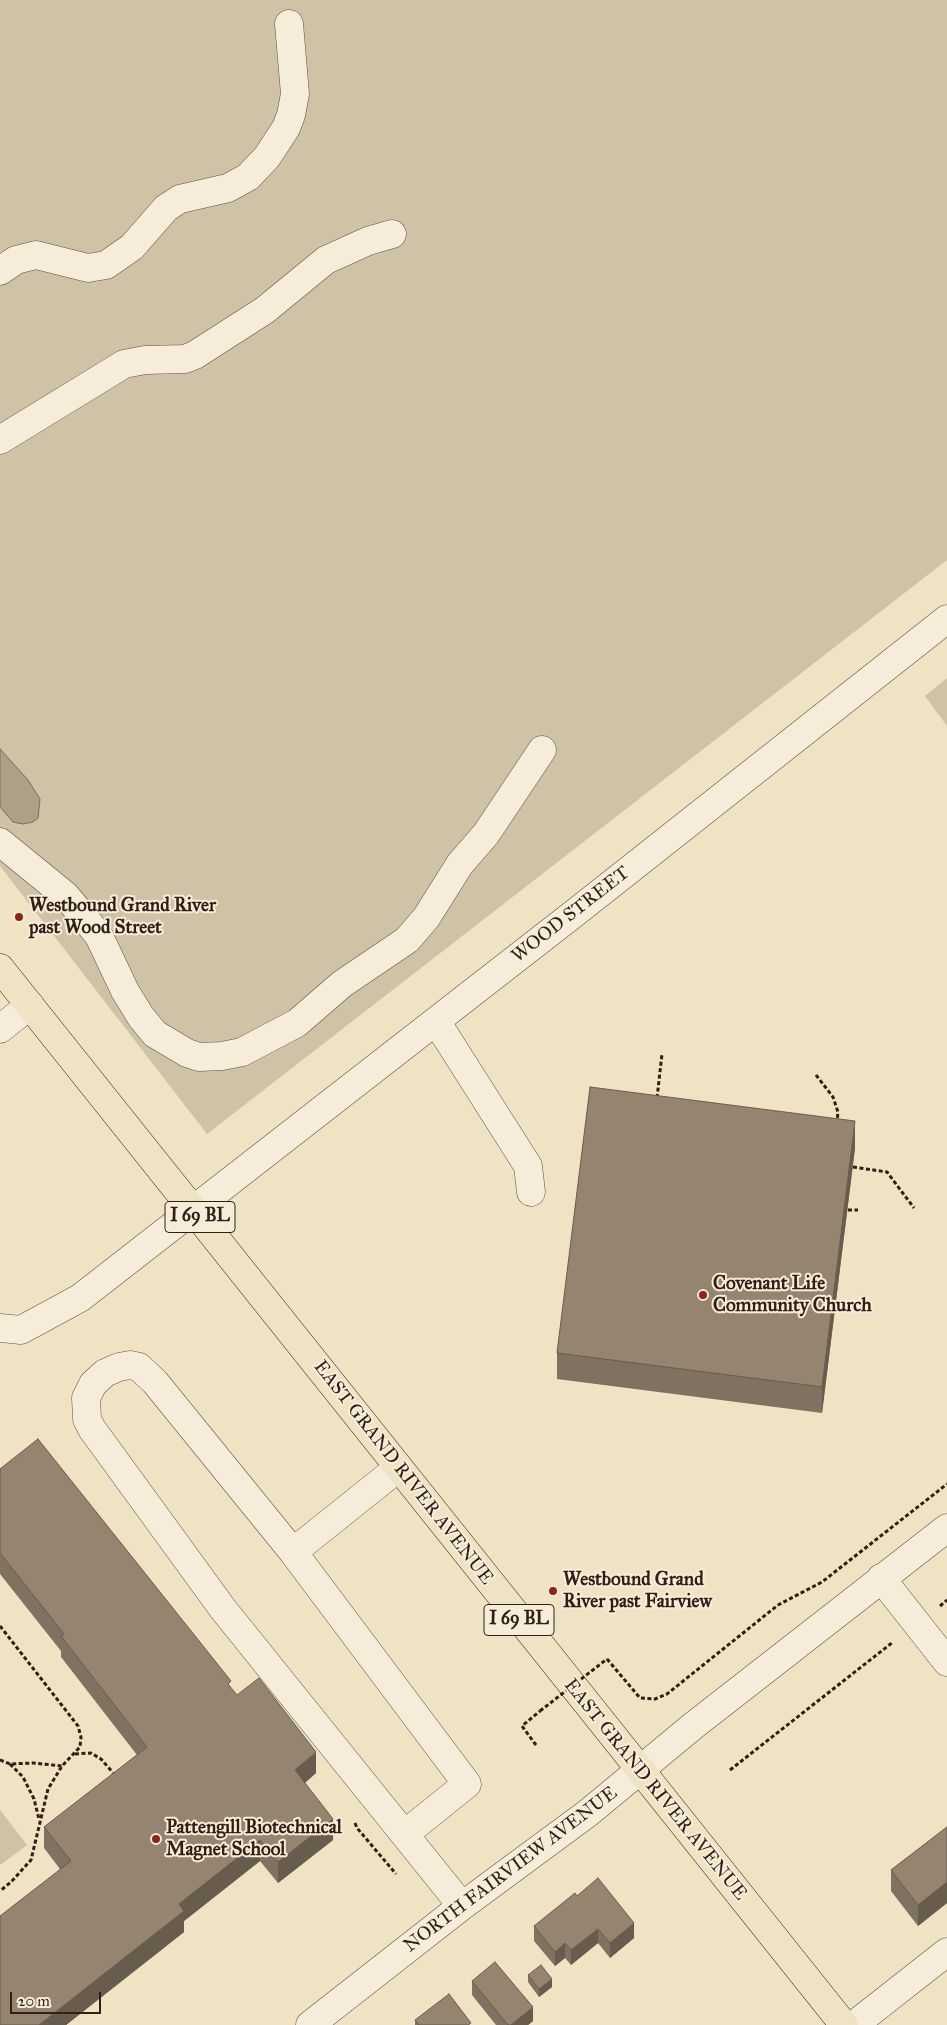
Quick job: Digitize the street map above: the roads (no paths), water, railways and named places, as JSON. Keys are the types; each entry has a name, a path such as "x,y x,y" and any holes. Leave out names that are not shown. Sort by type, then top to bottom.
{"main road":[{"name":"EAST GRAND RIVER AVENUE","path":"0,968 194,1208 398,1468 844,2025"}],"street":[{"path":"0,271 16,260 36,255 88,268 106,265 132,247 166,208 180,199 228,188 248,177 267,157 286,128 291,115 295,94 289,24"},
{"path":"0,440 124,364 145,360 185,359 195,355 265,310 326,260 368,241 392,234"},
{"name":"WOOD STREET","path":"0,1328 21,1330 80,1298 947,619"},
{"path":"0,842 65,895 83,916 99,936 125,990 155,1034 187,1053 199,1057 222,1056 242,1052 297,1023 338,988 407,940 426,918 460,864 486,834 542,750"},
{"path":"0,1029 30,1005"},
{"path":"436,1021 528,1166 531,1192"},
{"path":"406,1833 467,1784 293,1552 147,1372 138,1367 119,1367 105,1373 93,1384 86,1398 86,1410 92,1429 223,1609 406,1833 462,1906"},
{"path":"293,1552 398,1468"},
{"name":"NORTH FAIRVIEW AVENUE","path":"310,2025 462,1906 640,1772 693,1726 947,1528"},
{"path":"881,1578 947,1662"},
{"path":"854,2025 947,1952"}],"place":[{"name":"Westbound Grand River past Wood Street","path":"19,917"},
{"name":"Covenant Life Community Church","path":"703,1295"},
{"name":"Westbound Grand River past Fairview","path":"553,1591"},
{"name":"Pattengill Biotechnical Magnet School","path":"156,1839"}]}
